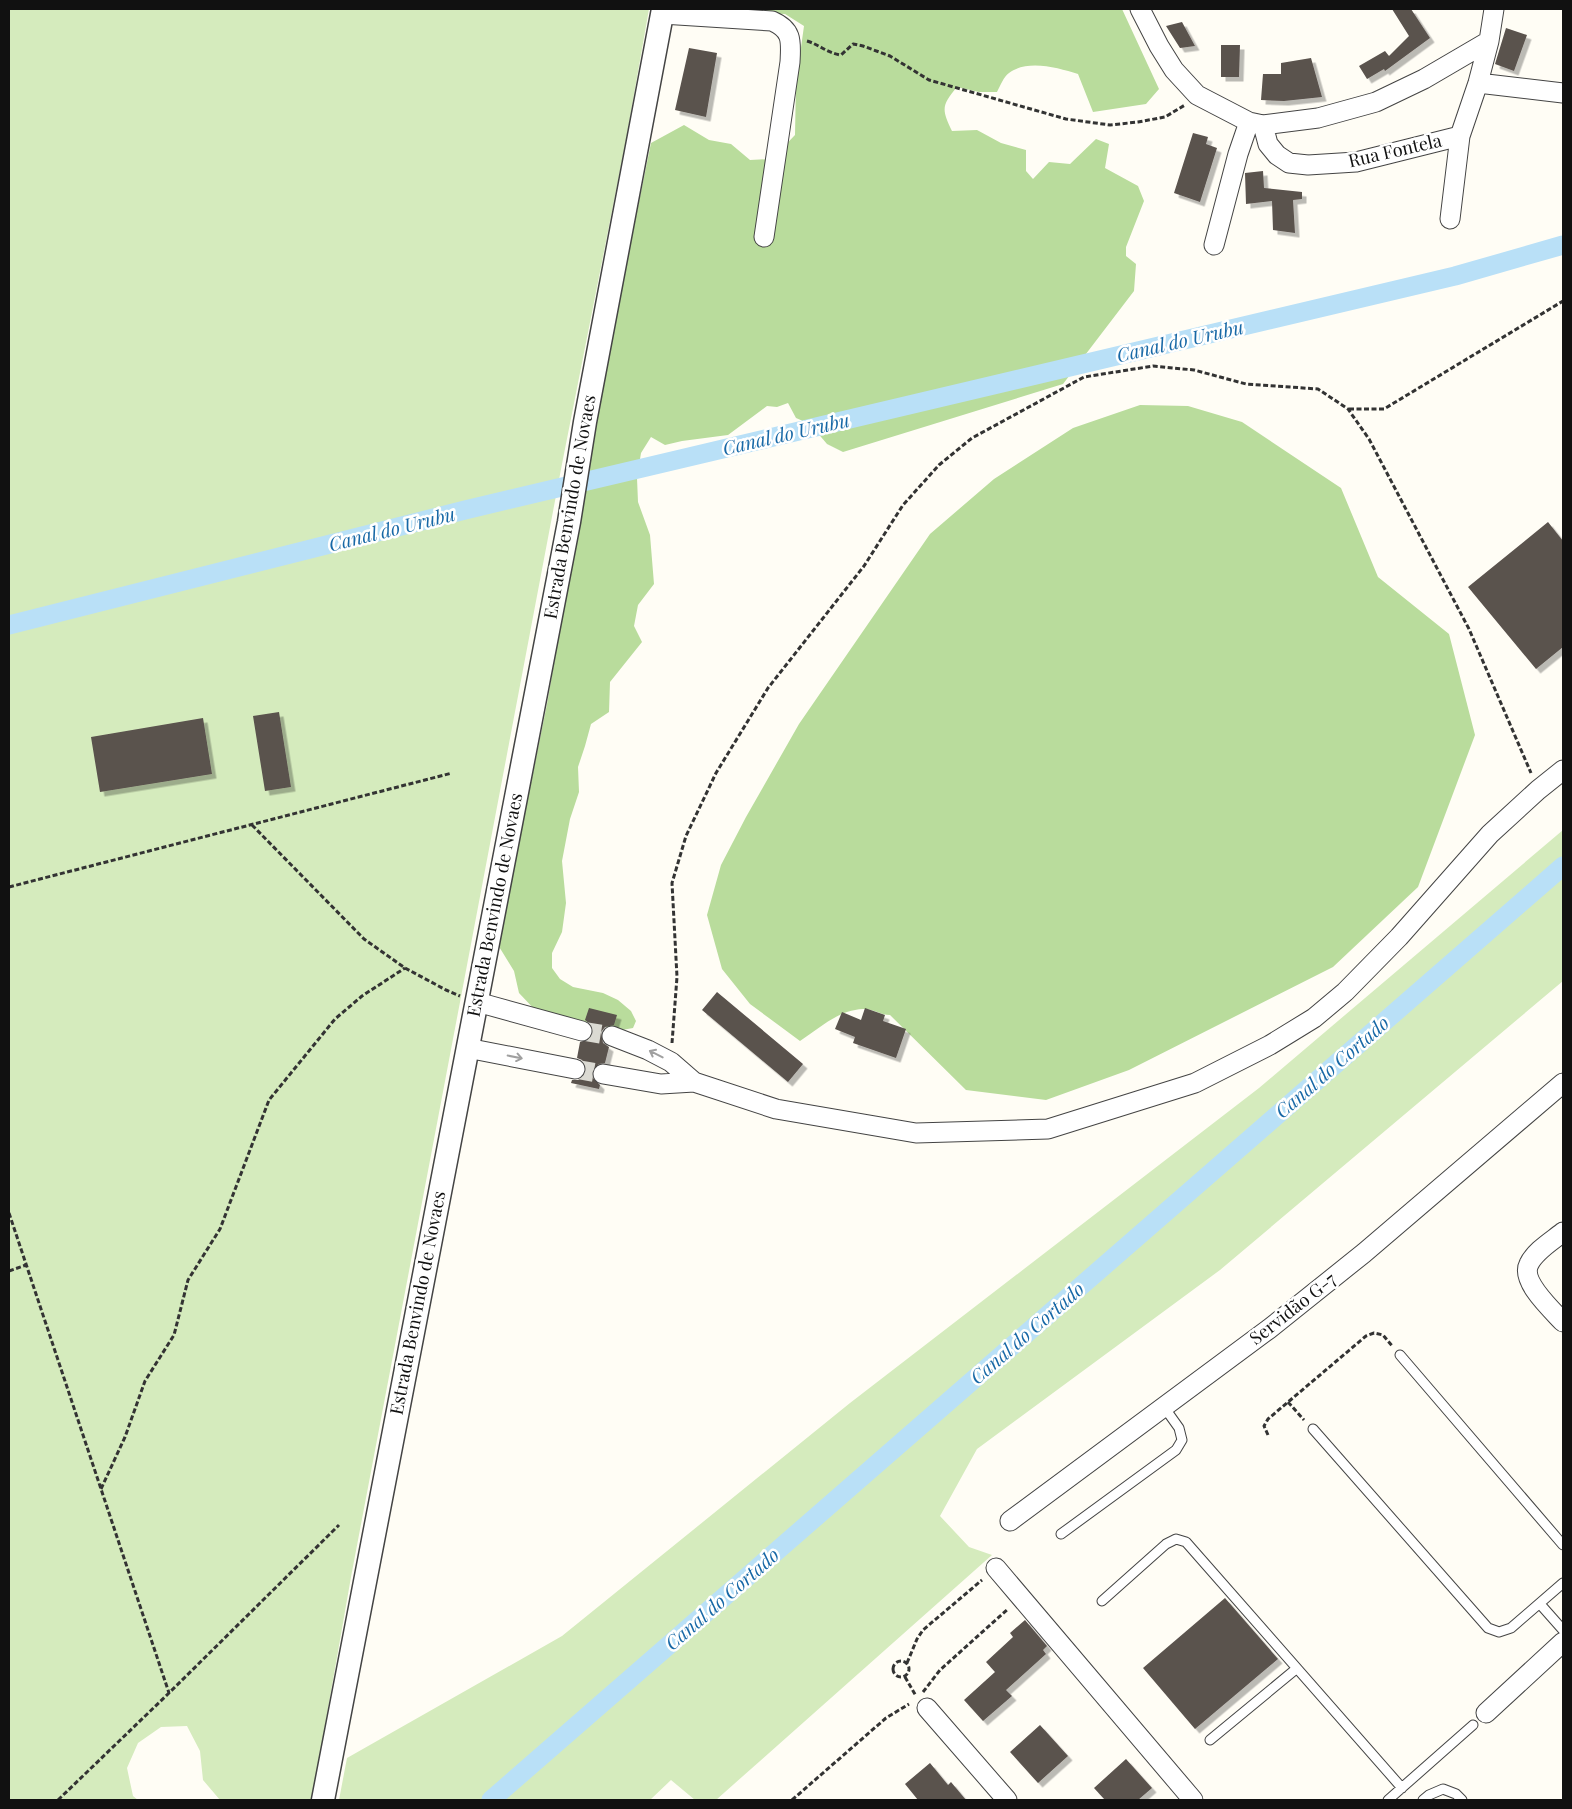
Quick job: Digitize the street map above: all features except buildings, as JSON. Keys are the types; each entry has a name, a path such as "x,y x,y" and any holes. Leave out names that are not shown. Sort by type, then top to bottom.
{"street":[{"path":"1140,9 1174,70 1197,95 1256,123 1318,118 1376,102 1424,79 1489,41"},
{"path":"1450,219 1460,136 1478,83 1489,41 1494,9"},
{"path":"662,12 772,21 782,25 787,30 790,38 790,62 764,237"},
{"name":"Estrada Benvindo de Novaes","path":"323,1800 569,522 584,422 662,12"},
{"path":"1478,83 1563,93"},
{"path":"1214,245 1238,154 1256,123"},
{"name":"Rua Fontela","path":"1256,123 1277,155 1289,163 1308,165 1356,162 1460,136"},
{"path":"603,1074 661,1084 694,1082 776,1109 916,1133 1048,1129 1195,1083 1292,1032 1314,1018 1345,992 1399,937 1490,834 1563,770"},
{"path":"476,1002 582,1031"},
{"path":"612,1036 648,1050 671,1062 694,1082"},
{"path":"467,1048 574,1069"},
{"name":"Servidão G-7","path":"1010,1521 1269,1329 1350,1264 1563,1083"},
{"path":"1563,1232 1534,1256 1528,1266 1527,1276 1532,1286 1563,1322"},
{"path":"991,1573 1194,1800"},
{"path":"1480,1719 1563,1642"},
{"path":"927,1708 1007,1800"}],"lane":[{"path":"1400,1355 1563,1546"},
{"path":"1061,1534 1176,1450 1182,1440 1179,1428 1163,1406"},
{"path":"1313,1429 1488,1628 1499,1632 1511,1628 1563,1583"},
{"path":"1102,1601 1166,1544 1176,1539 1186,1542 1402,1788"},
{"path":"1540,1604 1563,1630"},
{"path":"1210,1740 1296,1669"},
{"path":"1388,1800 1480,1719"},
{"path":"1423,1800 1443,1788 1456,1794 1462,1800"}],"path":[{"path":"790,38 818,44 830,54 841,55 853,44 863,46 890,56 929,80 1075,120 1110,125 1165,117 1197,95"},
{"path":"1348,409 1384,409 1563,301"},
{"path":"671,1062 677,977 672,883 686,836 716,773 768,688 864,566 903,504 939,465 972,438 1084,377 1153,366 1194,370 1246,384 1318,389 1348,409 1369,440 1469,628 1538,790"},
{"path":"9,887 452,773"},
{"path":"252,824 364,939 405,968 446,990 476,1002"},
{"path":"101,1489 126,1437 145,1382 174,1335 188,1280 220,1229 269,1100 335,1019 362,996 405,968"},
{"path":"9,1213 169,1694"},
{"path":"9,1271 26,1265"},
{"path":"1268,1435 1264,1426 1268,1419 1366,1336 1374,1332 1383,1335 1400,1355"},
{"path":"1288,1402 1313,1429"},
{"path":"58,1800 169,1694 339,1525"},
{"path":"907,1663 917,1639 924,1630 991,1573"},
{"path":"796,1799 886,1718 918,1699 940,1670 1008,1610 1011,1604"},
{"path":"897,1662 907,1663 910,1668 909,1673 905,1677 900,1678 892,1671 893,1666 897,1662"}],"green space":[{"path":"9,9 649,9 626,140 562,464 351,1577 312,1800 220,1800 203,1780 200,1751 187,1726 161,1727 138,1743 127,1768 133,1796 138,1800 9,1800"},
{"path":"725,9 1122,9 1159,89 1146,104 1093,112 1078,74 1052,67 1025,66 1007,74 997,92 979,92 957,87 946,103 946,117 952,131 977,130 1001,143 1026,150 1026,171 1033,179 1049,162 1070,164 1096,139 1109,144 1105,168 1138,186 1144,201 1126,247 1126,256 1136,264 1134,291 1063,384 843,452 827,444 810,424 796,418 788,403 777,407 767,406 728,435 665,445 651,437 641,453 637,478 638,502 650,535 654,584 638,605 634,626 642,642 610,682 609,712 591,724 578,767 579,792 570,819 562,861 566,903 562,932 552,953 552,968 560,979 573,987 603,993 618,1000 631,1011 636,1021 633,1028 622,1030 537,1012 519,993 514,971 498,945 547,704 603,378 651,143 684,125 709,140 731,144 750,160 772,159 795,135 796,83 804,26 785,14 742,12"},
{"path":"1140,405 1188,406 1242,422 1341,488 1378,577 1449,634 1475,735 1418,887 1333,967 1129,1070 1046,1100 966,1090 890,1015 870,1010 854,1010 837,1016 800,1041 750,1004 722,969 707,915 721,865 746,817 799,724 930,534 994,479 1073,428"},
{"path":"1563,830 1563,981 1220,1270 977,1449 940,1516 969,1547 992,1555 716,1800 695,1800 671,1780 650,1800 339,1800 347,1758 562,1636 850,1403 1259,1088"}],"waterway":[{"name":"Canal do Urubu","path":"9,625 465,510 1455,276 1563,245"},
{"name":"Canal do Cortado","path":"491,1800 1563,866"}],"tunnel":[{"path":"582,1031 612,1036"},
{"path":"575,1069 603,1074"}]}
